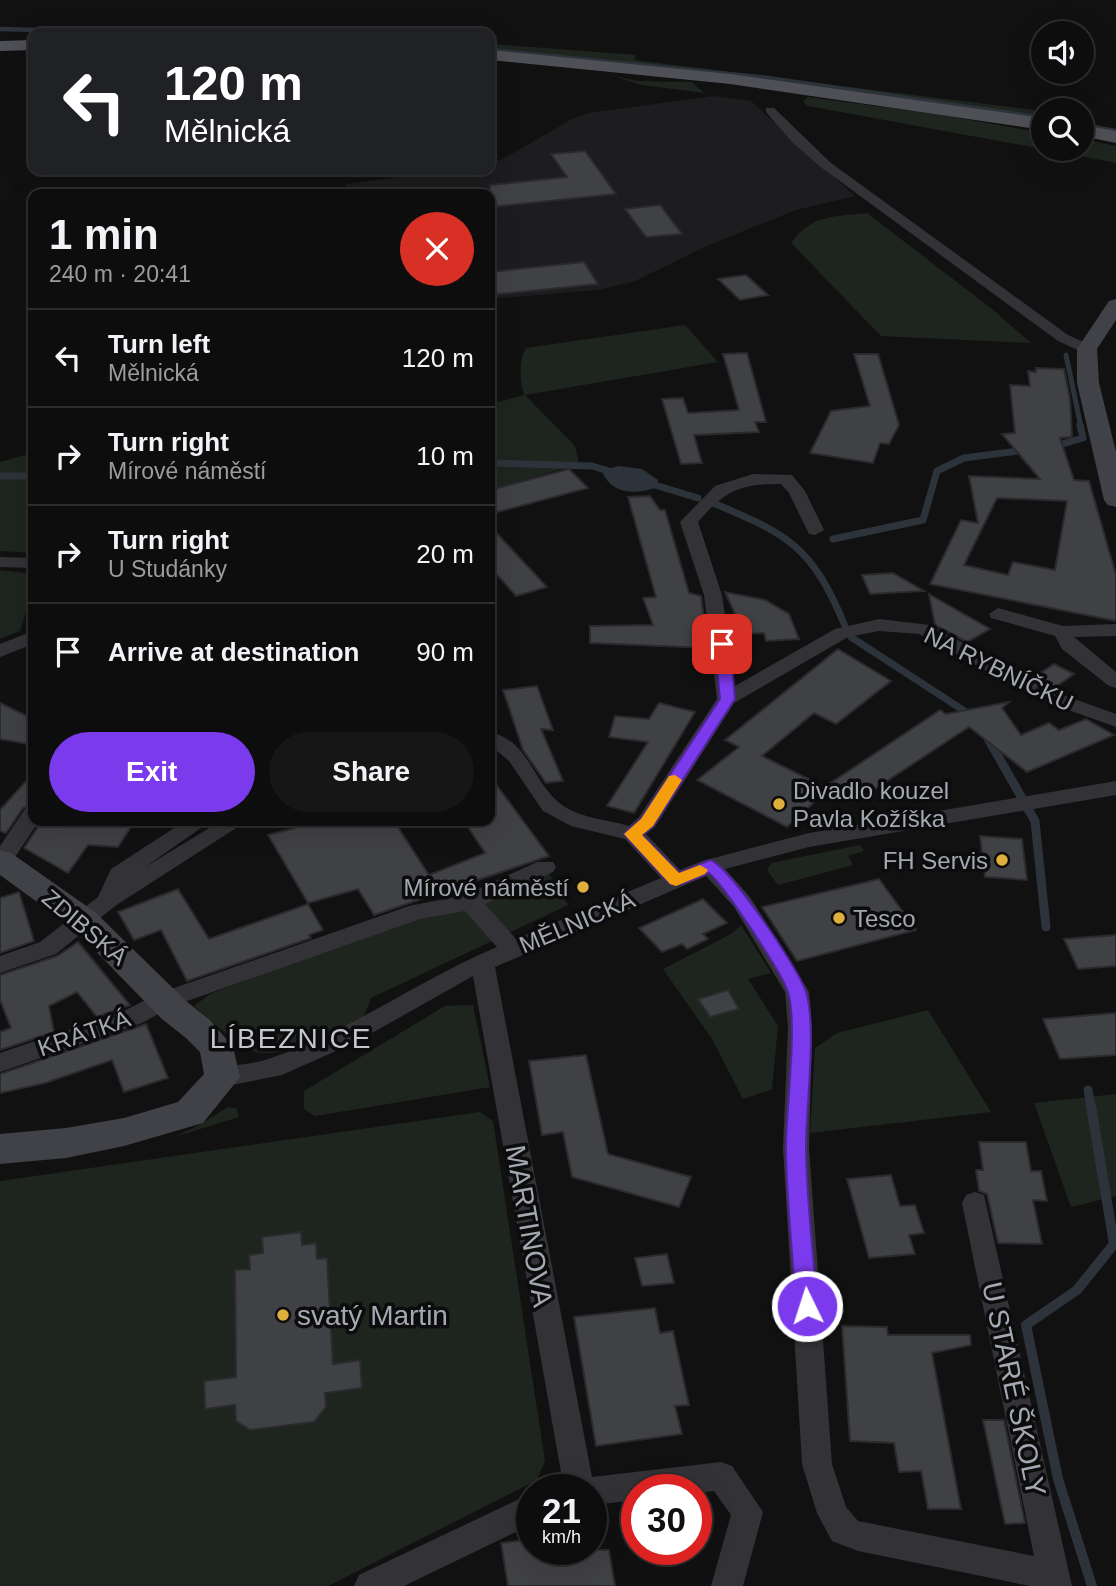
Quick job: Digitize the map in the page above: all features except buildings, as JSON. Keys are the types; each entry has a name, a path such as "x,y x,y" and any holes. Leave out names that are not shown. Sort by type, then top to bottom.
{"main road":[{"path":"0,37 28,38"},
{"path":"0,46 28,45"},
{"path":"495,56 730,79 1031,122"},
{"path":"1094,133 1116,137"}],"street":[{"path":"770,110 786,131 847,184 890,211 1063,338 1087,349"},
{"path":"1116,305 1087,349 1088,383 1112,470 1116,500"},
{"path":"633,834 647,822 727,699 713,595 690,523 715,491 739,479 786,479 797,491 815,530"},
{"path":"0,562 28,563"},
{"path":"998,614 1062,632 1116,630"},
{"name":"NA RYBNÍČKU","path":"727,699 842,633 879,625 923,629 1045,695 1116,721"},
{"path":"1062,632 1069,645 1116,682"},
{"path":"0,651 28,639"},
{"path":"495,740 506,744 513,751 533,787 552,808 580,821 633,834 676,880"},
{"name":"MĚLNICKÁ","path":"222,1077 273,1068 347,1036 482,962 710,866 809,840 1116,788"},
{"path":"0,860 28,821"},
{"path":"96,910 119,874 192,826"},
{"path":"0,965 48,948 96,910 228,826"},
{"name":"ZDIBSKÁ","path":"0,860 96,910 165,1000"},
{"path":"710,866 742,902 797,992 800,1028 796,1148 817,1464 833,1513 842,1530 858,1536 1054,1581"},
{"path":"0,1149 66,1143 124,1132 190,1113 222,1077 216,1048 165,1000 416,912 470,902 545,867"},
{"path":"470,902 512,949"},
{"name":"MARTINOVA","path":"482,962 576,1474"},
{"name":"KRÁTKÁ","path":"0,1063 134,1017 165,1000"},
{"name":"U STARÉ ŠKOLY","path":"975,1203 1054,1581"},
{"path":"607,1489 721,1476 747,1511 727,1586"},
{"path":"370,1586 516,1515"}],"shaded area":[{"path":"78,26 149,28 79,28"},
{"path":"495,44 636,55 635,60 1031,110 1031,118 737,76 495,53"},
{"path":"614,76 638,81 691,82 705,93 641,85"},
{"path":"713,96 751,101 855,196 796,210 709,245 633,282 597,290 495,299 495,189 348,189 346,184 414,175 495,175 495,161 572,119 589,113"},
{"path":"808,97 942,115 1031,131 1031,147 808,106 803,102"},
{"path":"1094,141 1116,146 1116,163 1094,159"},
{"path":"867,213 992,309 1031,343 881,336 791,243 816,222"},
{"path":"685,325 718,362 525,395 575,446 579,464 495,489 495,403 524,395 520,371 526,348"},
{"path":"28,454 28,553 0,551 0,462"},
{"path":"618,466 642,469 658,480 657,487 633,492 618,489 606,479 602,471"},
{"path":"0,570 28,573 28,606 20,631 0,639"},
{"path":"860,845 864,851 848,856 853,865 778,885 767,870 771,863"},
{"path":"545,867 568,905 371,998 364,1016 309,1043 277,1052 251,1050 228,1036 194,1006 210,994"},
{"path":"741,925 771,973 748,979 778,1026 772,1089 743,1099 712,1039 663,969 731,934"},
{"path":"473,1005 490,1087 315,1116 304,1109 304,1091 445,1006"},
{"path":"928,1010 991,1112 810,1133 815,1048 837,1033"},
{"path":"1116,1094 1116,1196 1071,1207 1034,1103"},
{"path":"228,1107 236,1108 239,1117 171,1138 194,1128"},
{"path":"480,1112 493,1121 545,1461 540,1474 516,1474 516,1491 328,1586 0,1586 0,1181"}],"waterway":[{"path":"0,29 28,30"},
{"path":"495,51 768,78 1031,116"},
{"path":"1094,127 1116,131"},
{"path":"1066,355 1081,427"},
{"path":"1052,447 1083,438 1080,425"},
{"path":"833,539 923,520 937,471 964,458 1026,450"},
{"path":"495,463 592,466 612,472"},
{"path":"0,476 28,476"},
{"path":"648,483 698,498"},
{"path":"713,503 780,535 796,547 821,578 845,626"},
{"path":"851,637 972,716"},
{"path":"986,735 1035,821 1046,927"},
{"path":"1088,1090 1091,1107"},
{"path":"1091,1106 1114,1244 1077,1290 1026,1325 1058,1479 1092,1586"}],"slow traffic":[{"path":"675,780 647,822 633,834 676,880 700,870"}],"place":[{"name":"Divadlo kouzel Pavla Kožíška","path":"779,804"},
{"name":"FH Servis","path":"1002,860"},
{"name":"Mírové náměstí","path":"583,887"},
{"name":"Tesco","path":"839,918"},
{"name":"svatý Martin","path":"283,1315"}],"district":[{"name":"LÍBEZNICE","path":"291,1038"}],"route":[{"path":"722,644 727,699 647,822 633,834 676,880 710,866 720,873 742,902 797,992 800,1028 796,1148 807,1306"}]}
